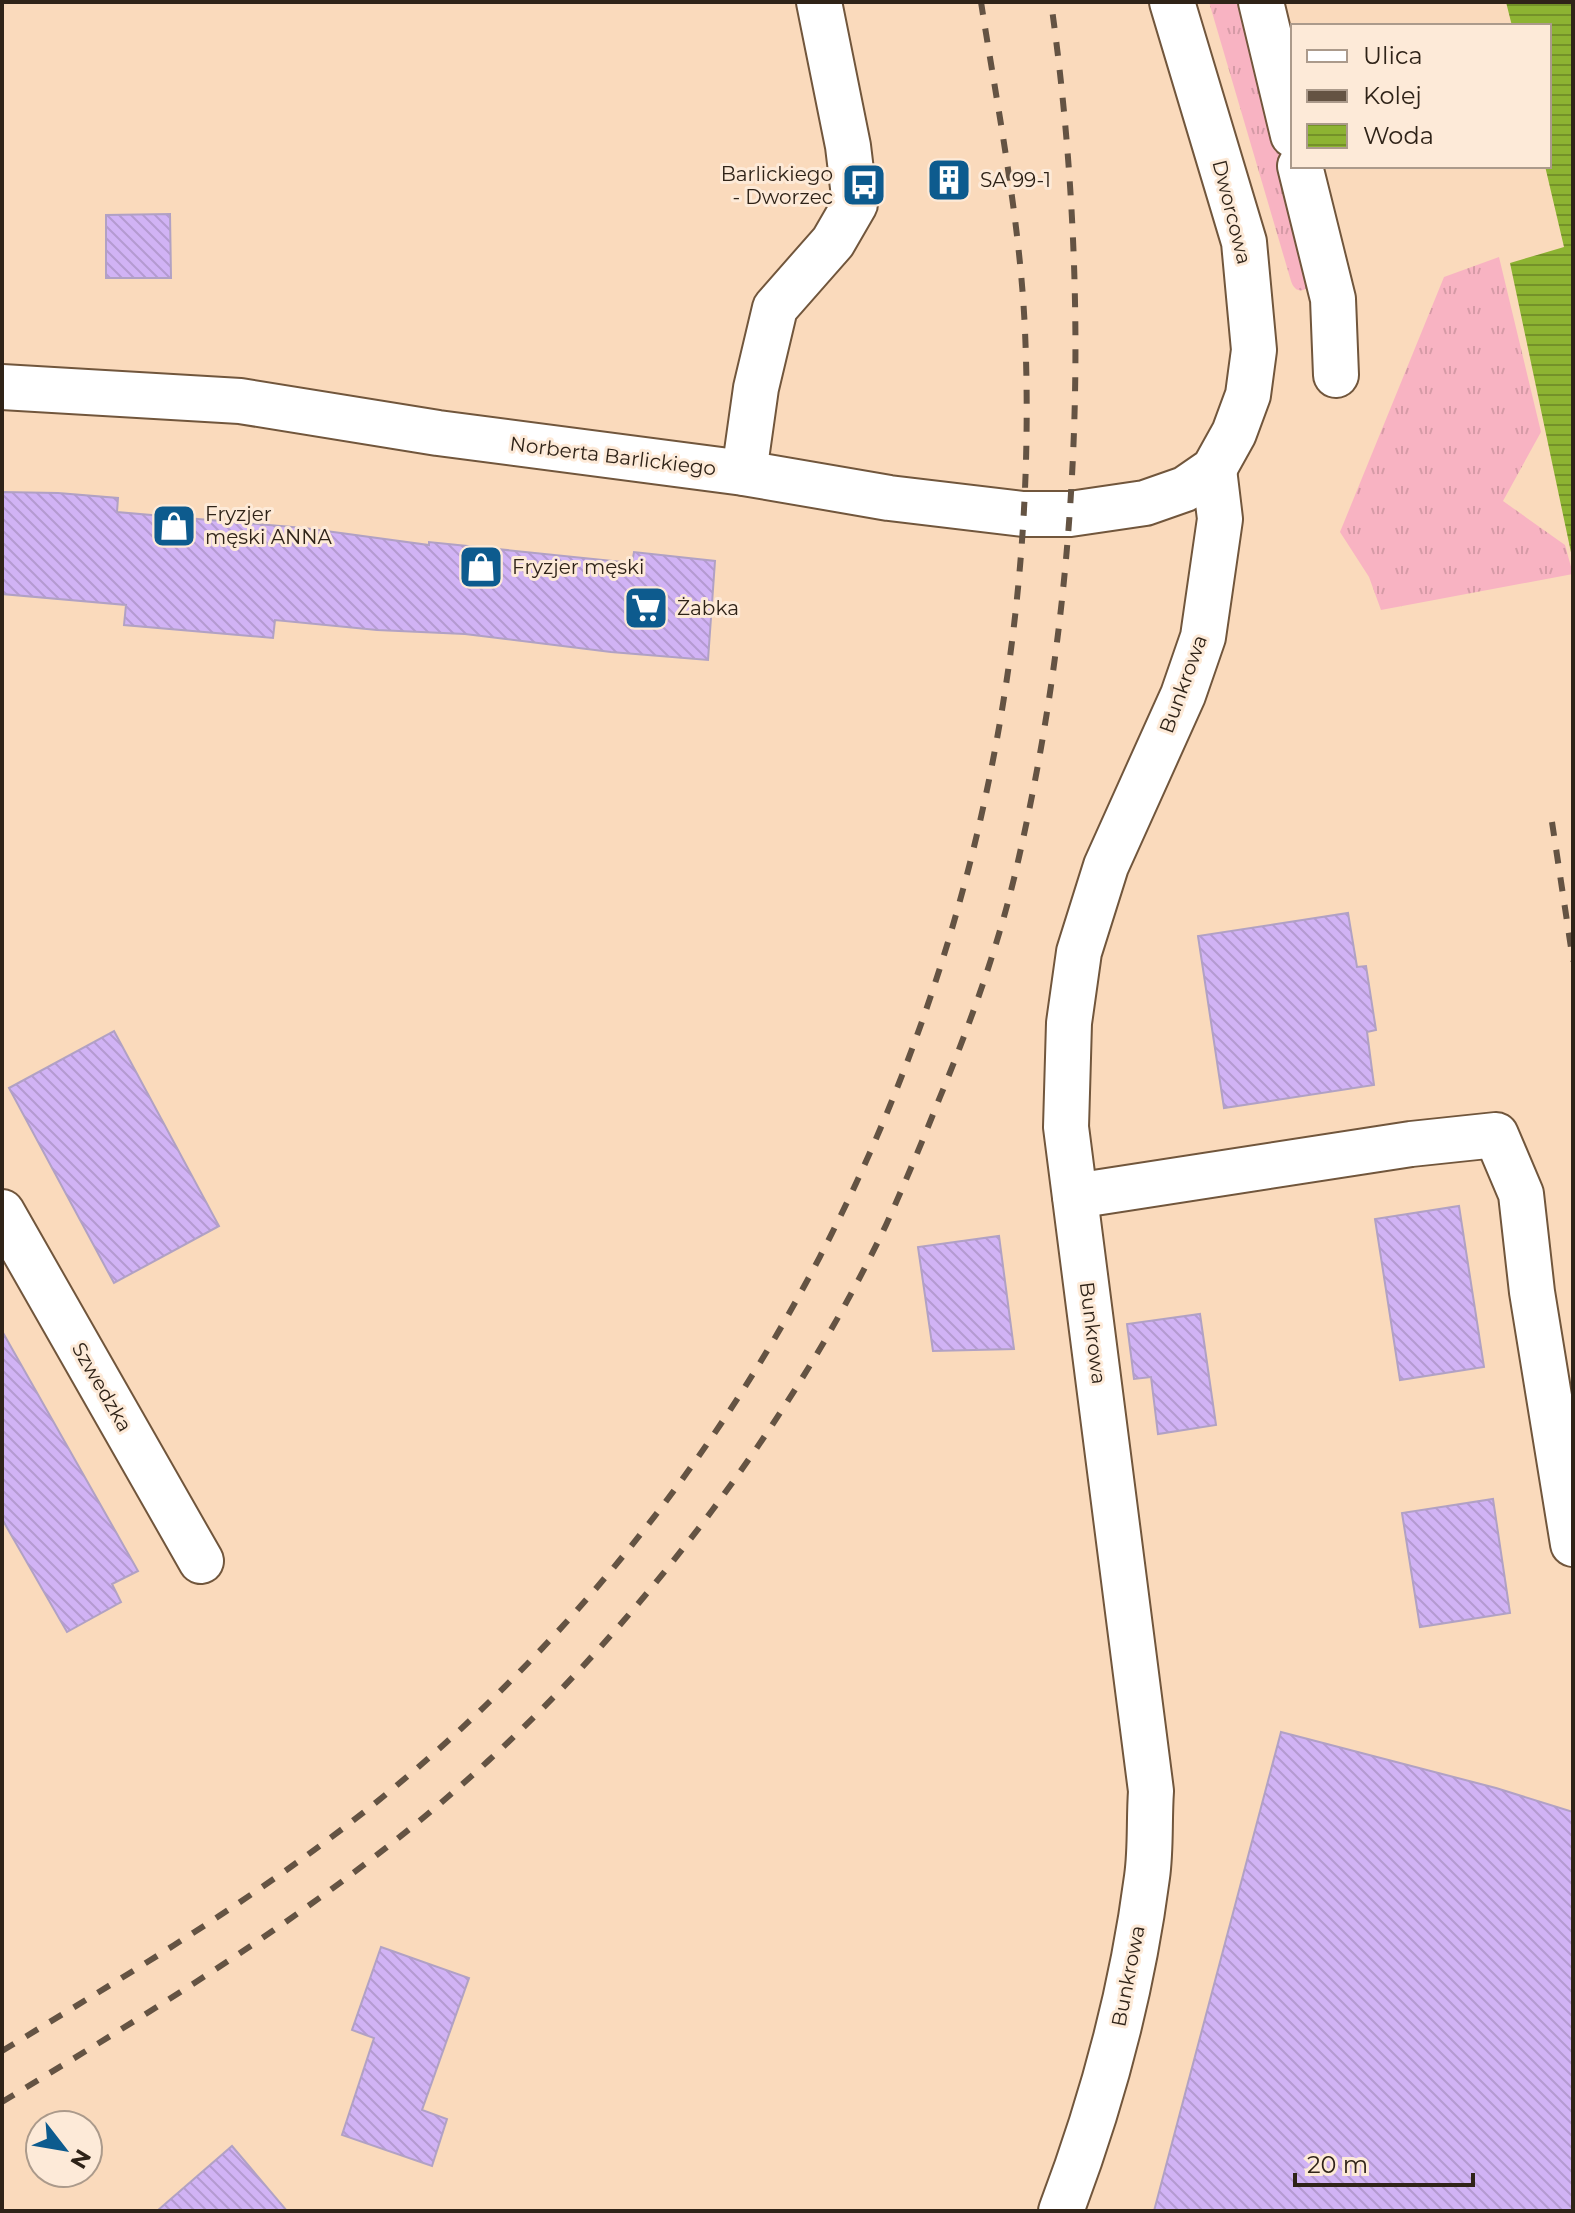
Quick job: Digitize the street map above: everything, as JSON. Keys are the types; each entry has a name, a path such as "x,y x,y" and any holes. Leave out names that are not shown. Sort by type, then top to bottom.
{"street":[{"path":"744,473 756,388 775,308 833,242 855,204 848,146 819,2"},
{"name":"Dworcowa","path":"1172,2 1244,242 1250,292 1254,350 1248,395 1234,433 1214,469"},
{"path":"1261,2 1291,127"},
{"path":"1300,168 1333,299 1336,375"},
{"name":"Norberta Barlickiego","path":"2,387 240,401 438,433 744,473 889,498 1023,514 1070,514 1145,503 1185,489 1214,469"},
{"name":"Bunkrowa","path":"1061,2211 1090,2135 1120,2023 1147,1875 1151,1791 1066,1127 1069,1023 1079,952 1106,866 1183,695 1203,637 1220,519 1214,469"},
{"path":"1075,1196 1411,1144 1496,1135 1521,1194 1532,1292 1573,1544"},
{"name":"Szwedzka","path":"2,1212 201,1561"}],"green space":[{"path":"1209,2 1244,2 1311,274 1312,284 1302,290 1297,290 1291,281"},
{"path":"1499,257 1541,432 1503,501 1565,545 1573,574 1381,610 1369,577 1340,532 1444,277"}],"water":[{"path":"1506,2 1573,2 1573,562 1510,263 1564,247 1545,168 1551,168 1551,24 1512,24"}],"building":[{"path":"170,214 171,278 106,278 106,215"},
{"path":"2,492 118,498 117,512 304,528 429,545 429,542 632,563 634,552 715,561 708,660 465,634 377,630 275,620 273,638 124,625 126,605 2,594"},
{"path":"1348,913 1357,967 1366,966 1376,1030 1367,1032 1374,1085 1224,1108 1198,936"},
{"path":"114,1031 219,1226 114,1283 9,1088"},
{"path":"1459,1206 1484,1367 1400,1380 1375,1219"},
{"path":"999,1236 1014,1349 933,1351 918,1247"},
{"path":"1200,1314 1216,1425 1158,1434 1151,1377 1134,1379 1127,1324"},
{"path":"2,1331 138,1571 112,1584 121,1602 67,1632 2,1519"},
{"path":"1493,1499 1510,1613 1420,1627 1402,1513"},
{"path":"1281,1732 1496,1788 1573,1812 1573,2211 1154,2211"},
{"path":"381,1947 469,1978 422,2110 447,2119 432,2166 342,2135 374,2038 352,2030"},
{"path":"232,2146 287,2211 157,2211"}],"railway":[{"path":"2,2051 200,1928 344,1828 390,1791 541,1649 674,1491 786,1319 877,1136 948,943 996,743 1022,538 1025,331 1022,289 1008,166 981,2"},
{"path":"2,2102 192,1985 314,1902 432,1810 546,1705 658,1579 761,1441 807,1370 886,1225 963,1038 1004,918 1040,751 1057,645 1068,538 1074,431 1075,324 1072,216 1064,109 1051,2"},
{"path":"1552,822 1573,961"}],"place":[{"name":"SA 99-1","path":"949,180"},
{"name":"Barlickiego - Dworzec","path":"864,185"},
{"name":"Fryzjer męski ANNA","path":"174,526"},
{"name":"Fryzjer męski","path":"481,567"},
{"name":"Żabka","path":"646,608"}]}
